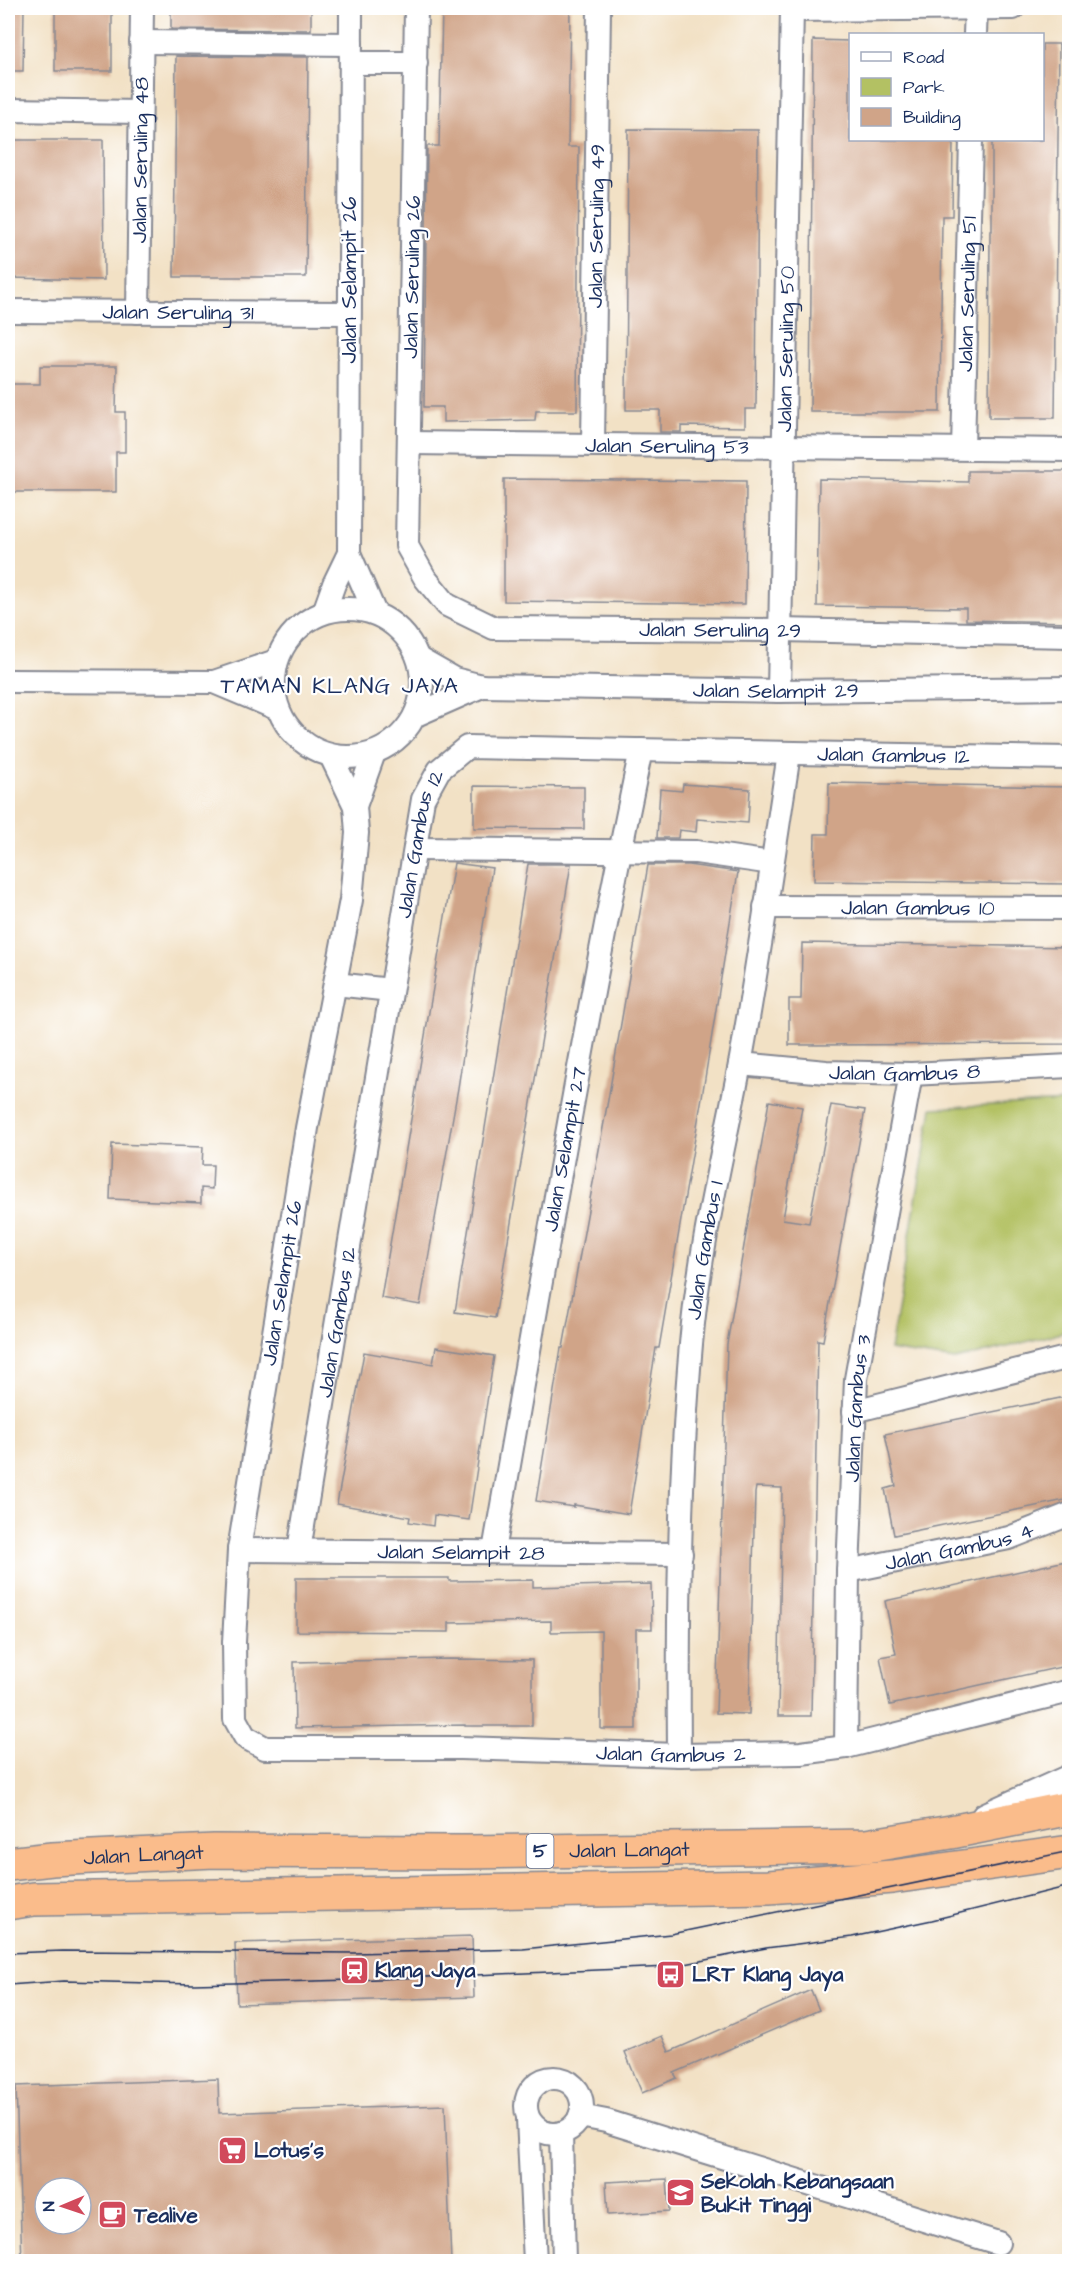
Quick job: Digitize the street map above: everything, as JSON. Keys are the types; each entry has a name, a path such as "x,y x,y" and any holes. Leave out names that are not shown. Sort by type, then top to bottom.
{"highway":[{"name":"Jalan Langat","path":"8,1864 52,1859 214,1851 468,1852 866,1846 951,1832 1070,1808"},
{"name":"Jalan Langat","path":"8,1903 34,1899 769,1887 892,1877 1070,1852"}],"street":[{"name":"Jalan Seruling 48","path":"138,312 142,8"},
{"name":"Jalan Selampit 26","path":"351,8 349,553 375,613"},
{"name":"Jalan Seruling 26","path":"407,546 416,8"},
{"name":"Jalan Seruling 49","path":"592,444 599,8"},
{"path":"792,9 1013,8"},
{"name":"Jalan Seruling 50","path":"779,691 792,9"},
{"path":"975,33 976,9"},
{"path":"141,42 351,53 416,63"},
{"path":"8,110 140,112"},
{"name":"Jalan Seruling 51","path":"963,448 971,141"},
{"name":"Jalan Seruling 31","path":"8,310 349,313"},
{"name":"Jalan Seruling 53","path":"408,442 1070,450"},
{"name":"Jalan Seruling 29","path":"407,546 425,578 447,605 494,628 780,630 1070,636"},
{"name":"Jalan Selampit 26","path":"324,612 349,553"},
{"path":"341,608 375,613 394,623 409,639 418,659 423,677 416,715 405,731 391,744 374,753 352,758 331,756 314,750 298,739 286,725 278,709 273,685 276,661 286,640 303,623 324,612 341,608"},
{"name":"Jalan Selampit 29","path":"418,659 454,679 482,686 779,691 1070,688"},
{"path":"8,681 214,682 276,661"},
{"path":"214,682 278,709"},
{"name":"Jalan Selampit 29","path":"416,715 482,686"},
{"name":"Jalan Gambus 12","path":"300,1550 339,1299 423,799 439,770 467,747 1070,758"},
{"name":"Jalan Selampit 27","path":"495,1551 620,850 641,750"},
{"name":"Jalan Selampit 26","path":"265,1748 245,1737 235,1719 234,1642 239,1550 308,1128 351,900 357,833 356,806 374,753"},
{"name":"Jalan Gambus 1","path":"679,1755 678,1638 685,1436 691,1346 700,1265 740,1064 789,754"},
{"name":"Jalan Selampit 26","path":"331,756 356,806"},
{"path":"415,849 696,852 772,863"},
{"name":"Jalan Gambus 10","path":"765,907 1070,908"},
{"path":"335,984 391,990"},
{"name":"Jalan Gambus 8","path":"740,1064 826,1072 911,1074 1070,1066"},
{"name":"Jalan Gambus 3","path":"846,1747 848,1571 854,1411 859,1356 911,1074"},
{"path":"854,1411 1070,1358"},
{"name":"Jalan Gambus 4","path":"848,1571 1009,1538 1070,1514"},
{"name":"Jalan Selampit 28","path":"239,1550 681,1554"},
{"name":"Jalan Gambus 2","path":"265,1748 460,1748 679,1755 801,1753 846,1747 1070,1691"},
{"path":"951,1832 1070,1779"},
{"path":"528,2119 535,2128 544,2133 561,2133 575,2125 580,2116 582,2105 579,2094 572,2085 552,2078 541,2081 532,2088 527,2097 525,2108 528,2119 535,2262"},
{"path":"580,2116 606,2121 998,2244"},
{"path":"561,2133 564,2262"}],"green space":[{"path":"1069,1101 1069,1331 955,1360 890,1350 932,1108"}],"building":[{"path":"8,8 24,8 23,71 8,71"},
{"path":"55,8 112,8 112,71 55,71"},
{"path":"171,8 311,8 311,30 171,29"},
{"path":"442,8 570,8 568,147 579,147 577,411 536,411 535,420 443,422 443,407 424,407 427,146 439,146"},
{"path":"813,40 849,41 849,141 953,141 952,216 942,216 940,412 810,412"},
{"path":"1044,44 1059,44 1055,418 989,418 990,231 992,231 992,141 1044,141"},
{"path":"176,56 308,57 306,277 174,277"},
{"path":"628,129 758,130 756,409 745,409 745,427 681,426 681,432 660,432 660,410 626,410"},
{"path":"8,140 103,140 104,280 8,278"},
{"path":"40,366 117,366 116,412 125,412 125,452 116,452 116,492 8,492 8,384 40,384"},
{"path":"968,471 1070,471 1070,622 966,620 966,608 817,606 819,479 968,482"},
{"path":"504,479 746,481 745,604 504,601"},
{"path":"829,783 1070,787 1070,884 814,881 815,834 828,834"},
{"path":"683,784 750,789 748,823 697,819 696,832 679,830 678,838 657,838 660,789 682,791"},
{"path":"474,786 584,787 584,829 474,828"},
{"path":"454,863 492,868 458,1088 420,1305 381,1298"},
{"path":"528,864 571,864 495,1318 455,1312"},
{"path":"648,865 688,865 738,872 702,1097 659,1348 656,1348 629,1514 536,1501 561,1348 563,1348 608,1100"},
{"path":"802,943 1070,947 1070,1044 789,1045 789,999 801,999"},
{"path":"769,1101 802,1107 783,1219 809,1223 831,1105 865,1110 823,1341 818,1340 811,1716 778,1716 782,1488 756,1487 749,1714 716,1713 727,1344"},
{"path":"112,1144 203,1147 202,1165 213,1165 212,1189 201,1188 201,1203 110,1199"},
{"path":"436,1347 494,1356 469,1520 434,1515 433,1526 409,1522 410,1517 337,1504 364,1352 433,1364"},
{"path":"1070,1396 1070,1499 894,1535 885,1489 896,1486 885,1434"},
{"path":"1070,1560 1070,1665 890,1705 880,1657 896,1654 885,1601"},
{"path":"296,1578 533,1580 533,1587 651,1584 652,1629 636,1629 636,1729 601,1729 601,1631 551,1632 551,1621 449,1623 449,1632 296,1631"},
{"path":"532,1660 532,1726 295,1728 294,1662"},
{"name":"Klang Jaya","path":"472,1936 474,1997 237,2004 235,1943"},
{"path":"811,1990 819,2010 674,2073 677,2078 642,2093 625,2052 662,2036 669,2052"},
{"name":"Lotus's","path":"218,2079 219,2113 445,2105 451,2262 22,2262 16,2086"},
{"path":"667,2179 669,2211 608,2215 606,2182"}],"tram line":[{"path":"8,1953 63,1951 354,1953 523,1949 671,1934 1070,1851"},
{"path":"8,1985 64,1981 194,1984 353,1980 670,1967 766,1948 852,1937 1070,1886"}],"place":[{"name":"Klang Jaya","path":"354,1970"},
{"name":"LRT Klang Jaya","path":"671,1974"},
{"name":"Lotus's","path":"233,2150"},
{"name":"Sekolah Kebangsaan Bukit Tinggi","path":"680,2193"},
{"name":"Tealive","path":"113,2215"}],"district":[{"name":"TAMAN KLANG JAYA","path":"340,686"}]}
